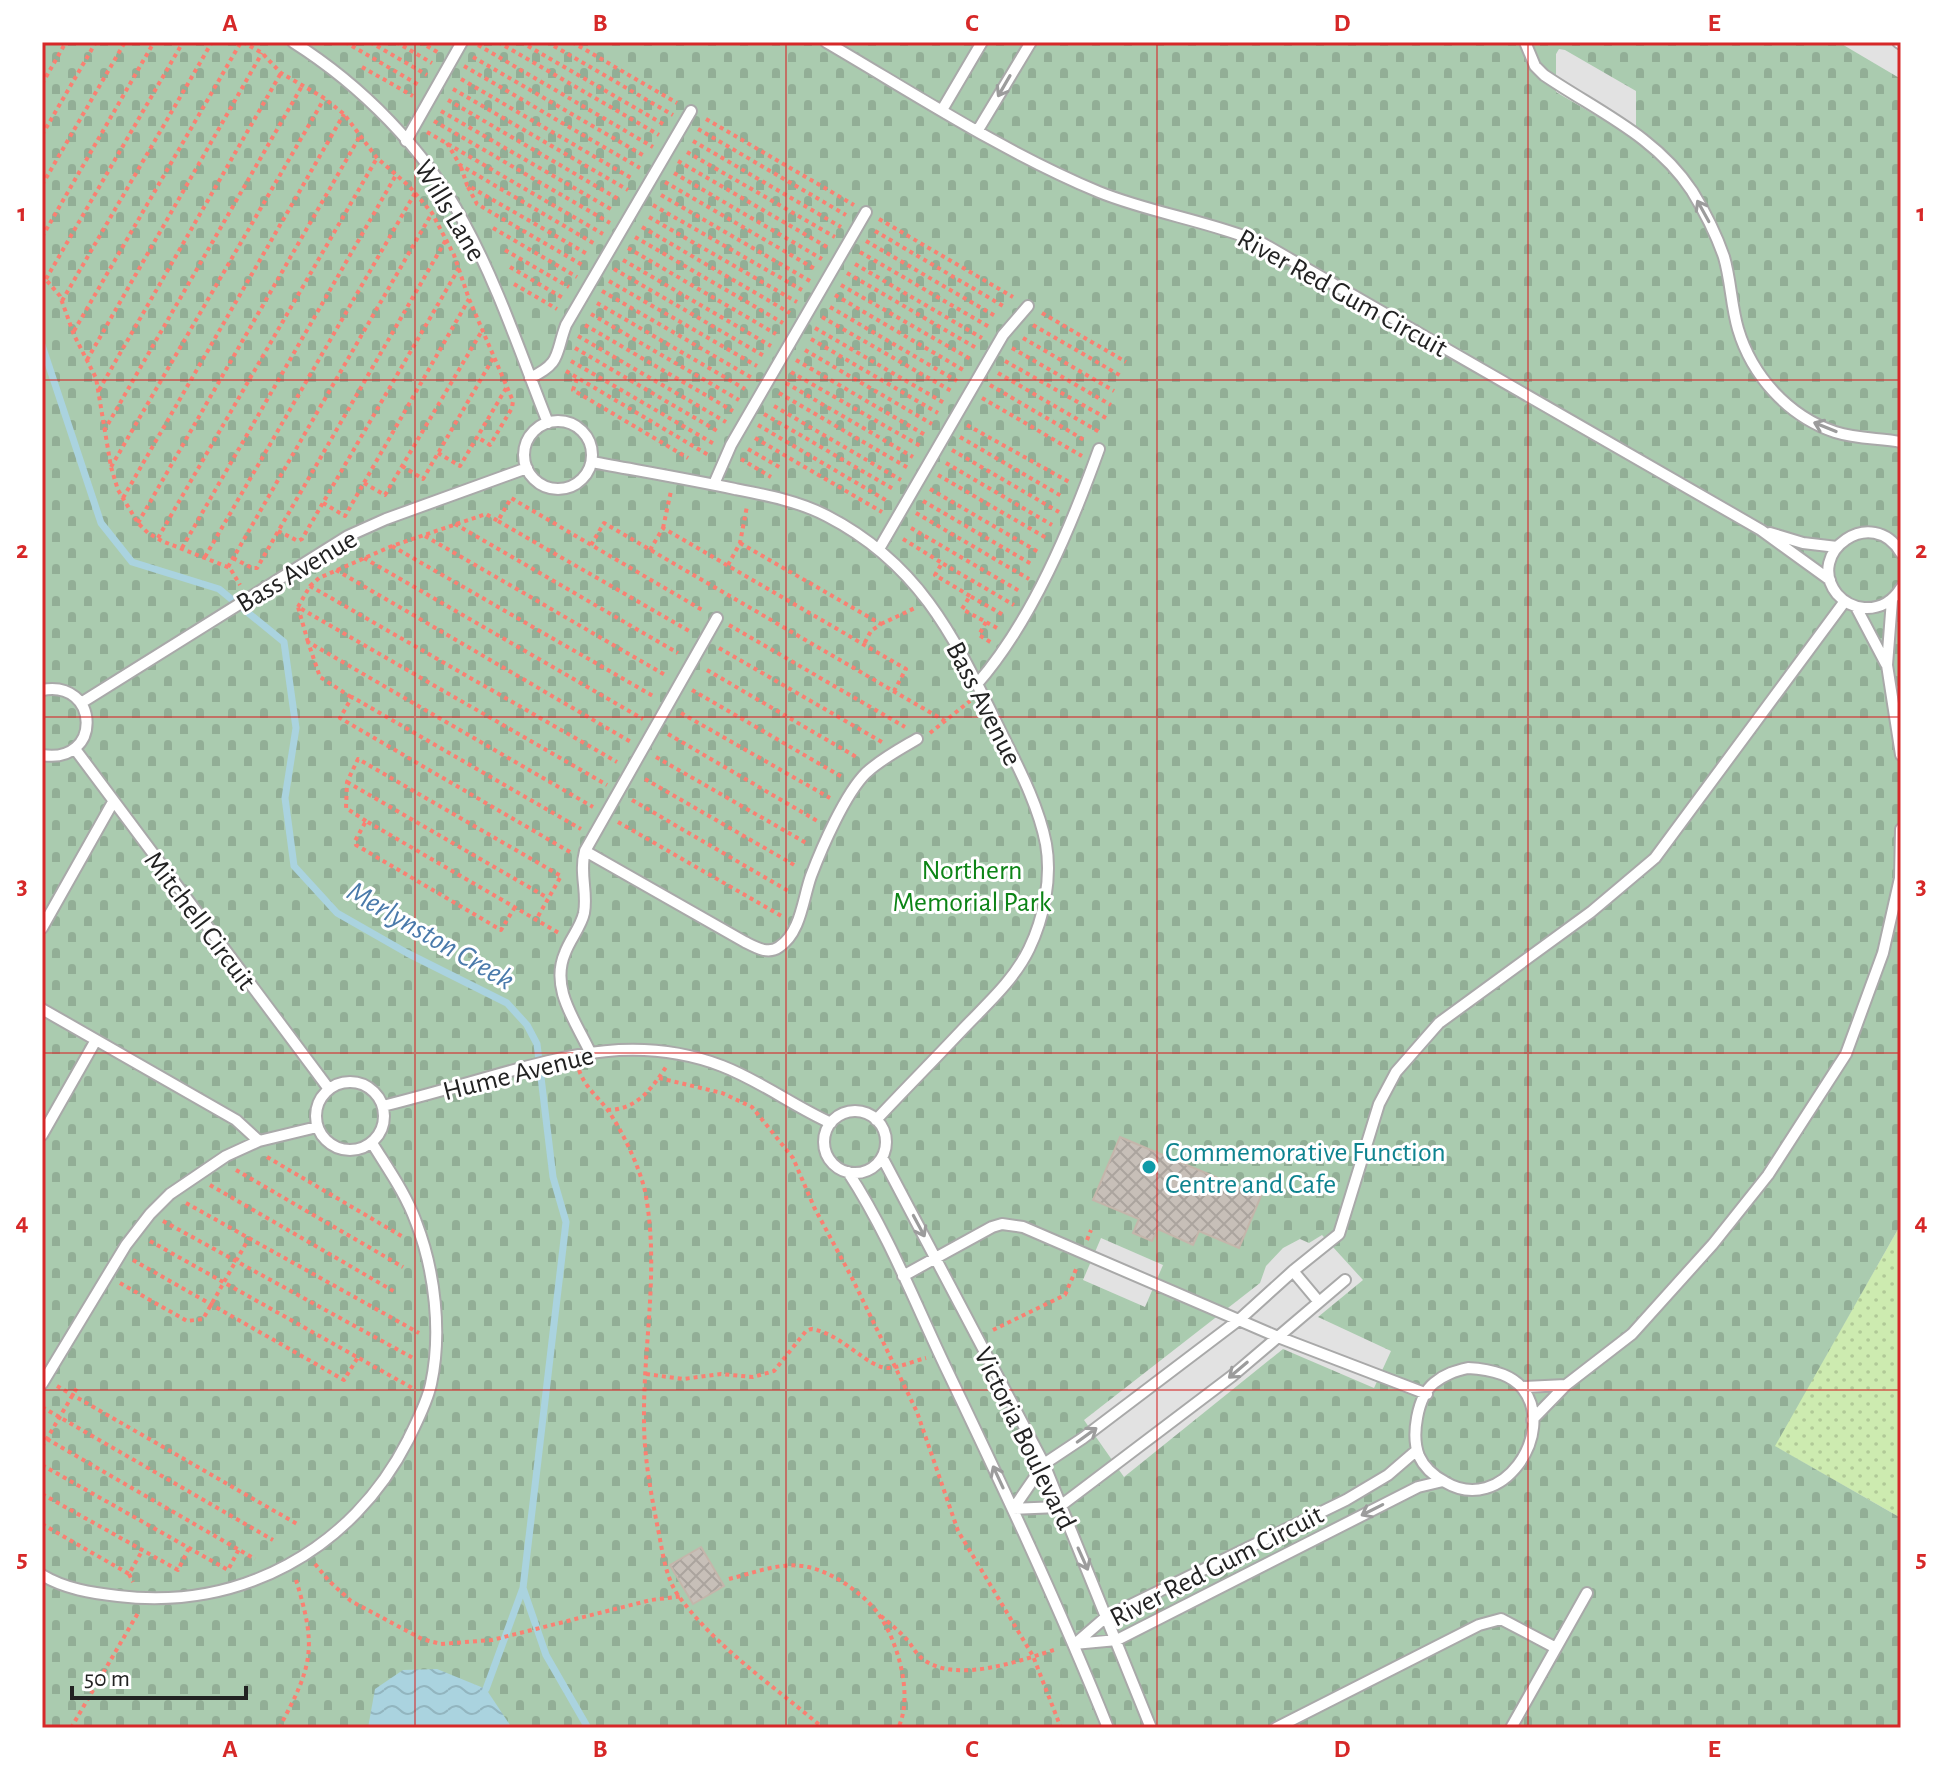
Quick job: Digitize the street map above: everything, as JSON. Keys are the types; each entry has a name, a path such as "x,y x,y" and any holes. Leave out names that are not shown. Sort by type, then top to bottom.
{"lane":[{"name":"Wills Lane","path":"293,42 361,94 406,141 463,220 482,259 548,423"},
{"name":"River Red Gum Circuit","path":"826,42 1066,177 1103,193 1262,243 1761,530 1830,580 1835,592 1845,601"},
{"path":"942,110 982,42"},
{"path":"978,130 1031,42"},
{"path":"1525,42 1535,66 1544,75 1642,138 1691,189 1710,222 1724,257 1744,348 1767,385 1800,415 1824,427 1850,436 1901,442"},
{"path":"406,141 460,46"},
{"path":"530,378 553,364 565,328 583,295 691,111"},
{"path":"714,484 740,429 866,212"},
{"path":"879,549 978,378 1028,306"},
{"path":"548,423 571,423 582,430 593,450 592,462 581,481 562,490 541,485 527,468 525,446 530,436 548,423"},
{"path":"979,688 1013,638 1047,573 1099,449"},
{"name":"Bass Avenue","path":"592,462 782,498 825,514 857,533 890,558 930,602 950,633 1017,764 1046,843 1048,867 1040,922 1028,951 1002,988 876,1120"},
{"name":"Bass Avenue","path":"81,703 348,536 527,468"},
{"name":"River Red Gum Circuit","path":"1761,530 1803,543 1837,547"},
{"path":"1830,580 1831,557 1845,539 1867,532 1890,539 1901,553"},
{"path":"1013,1509 1044,1464 1240,1319 1339,1234 1379,1104 1396,1072 1439,1023 1591,912 1655,858 1845,601 1869,609 1898,593"},
{"path":"1898,593 1887,665 1901,755"},
{"path":"1856,607 1887,665"},
{"path":"590,1052 563,997 560,984 560,969 584,912 584,856 717,618"},
{"path":"42,690 63,690 81,703 86,712 86,732 75,749 54,757 42,755"},
{"path":"584,856 745,942 765,951 779,947 795,925 831,829 856,785 874,767 917,739"},
{"name":"Mitchell Circuit","path":"75,749 329,1089"},
{"path":"42,928 113,802"},
{"path":"1532,1420 1566,1385 1632,1334 1713,1244 1768,1175 1846,1054 1883,953 1900,878 1901,829"},
{"path":"42,1009 236,1120 253,1144"},
{"path":"42,1135 96,1040"},
{"name":"Hume Avenue","path":"383,1106 573,1054 624,1049 674,1053 701,1059 754,1079 831,1123"},
{"path":"360,1083 378,1096 383,1106 383,1126 372,1143 362,1149 340,1149 330,1144 317,1127 317,1106 329,1089 338,1084 360,1083"},
{"path":"847,1112 867,1114 876,1120 885,1137 882,1157 868,1170 848,1172 839,1169 825,1153 824,1142 831,1123 847,1112"},
{"path":"43,1382 121,1253 150,1214 170,1194 220,1160 253,1144 317,1127"},
{"path":"42,1575 88,1592 142,1599 192,1598 243,1586 290,1562 322,1544 366,1505 395,1465 427,1396 436,1343 433,1294 416,1220 372,1143"},
{"name":"Victoria Boulevard","path":"882,1157 1044,1464 1151,1728"},
{"name":"Victoria Boulevard","path":"848,1172 903,1276 1013,1509 1108,1728"},
{"path":"903,1276 1002,1224 1023,1227 1278,1337 1427,1394"},
{"path":"1293,1271 1319,1302"},
{"path":"1013,1509 1059,1507 1232,1376 1345,1280"},
{"path":"1523,1387 1532,1408 1529,1444 1519,1464 1507,1477 1492,1488 1472,1490 1452,1486 1428,1468 1414,1441 1415,1422 1431,1385 1448,1373 1468,1368 1488,1369 1523,1387 1566,1385"},
{"name":"River Red Gum Circuit","path":"1074,1644 1106,1617 1346,1500 1388,1475 1417,1450"},
{"name":"River Red Gum Circuit","path":"1074,1644 1117,1640 1418,1487 1443,1481"},
{"path":"1511,1728 1587,1593"},
{"path":"1276,1728 1479,1625 1501,1619 1556,1648"}],"path":[{"path":"42,84 66,42"},
{"path":"42,135 96,42"},
{"path":"42,185 125,42"},
{"path":"42,237 154,42"},
{"path":"183,42 44,277 62,301 87,360 98,391 111,467 123,498 138,523 158,538 228,567 247,599"},
{"path":"62,301 212,42"},
{"path":"74,332 242,42 262,53 281,73 324,98 344,114 377,158 432,213 447,238 469,299 513,401 490,445 477,437"},
{"path":"345,42 809,309 1094,463"},
{"path":"370,42 816,299 969,393"},
{"path":"396,42 1099,449"},
{"path":"420,42 828,277 1001,341 1121,376"},
{"path":"472,42 841,255 1001,341 1111,405"},
{"path":"498,42 847,244 1001,341"},
{"path":"521,42 853,234 1106,418"},
{"path":"547,42 859,222 1001,341 1102,434"},
{"path":"572,42 1126,362"},
{"path":"460,46 835,266 1114,391"},
{"path":"87,360 262,53"},
{"path":"362,67 424,109 621,230 952,422"},
{"path":"98,391 281,73"},
{"path":"104,431 302,86"},
{"path":"111,467 324,98"},
{"path":"424,109 628,219 803,321 1077,505"},
{"path":"123,498 344,114"},
{"path":"415,125 791,342 1083,490"},
{"path":"138,523 360,136"},
{"path":"447,143 477,204 772,374 1047,573"},
{"path":"158,538 377,158"},
{"path":"460,165 1071,519"},
{"path":"182,548 396,175"},
{"path":"467,185 778,364 1040,586"},
{"path":"205,557 415,193"},
{"path":"228,567 432,213"},
{"path":"493,228 765,386 1052,560"},
{"path":"233,558 255,569 447,238"},
{"path":"505,250 759,397 918,481"},
{"path":"510,267 753,408 1059,545"},
{"path":"278,531 300,541 459,268"},
{"path":"514,284 746,419 1064,532"},
{"path":"323,503 345,516 469,299"},
{"path":"565,328 1033,599"},
{"path":"364,483 385,495 483,329"},
{"path":"562,341 781,468"},
{"path":"559,353 771,477"},
{"path":"402,466 423,479 495,355"},
{"path":"553,364 723,463"},
{"path":"577,378 573,390 688,458"},
{"path":"438,453 460,466 508,385"},
{"path":"650,550 663,528 675,477"},
{"path":"727,565 740,543 750,492"},
{"path":"593,836 320,677 298,607 310,586 319,578 392,546 455,524 486,514 498,521 511,498 916,733 917,739 945,721 979,688"},
{"path":"591,545 604,523 945,721"},
{"path":"455,524 874,767"},
{"path":"663,528 906,669 894,691"},
{"path":"889,530 1026,612"},
{"path":"424,535 856,785"},
{"path":"740,543 881,624"},
{"path":"392,546 844,806"},
{"path":"364,558 831,829"},
{"path":"942,563 935,575 1020,624"},
{"path":"336,570 821,852"},
{"path":"310,586 812,875"},
{"path":"970,596 962,609 1013,638"},
{"path":"863,645 871,631 881,624 930,602"},
{"path":"298,607 804,900"},
{"path":"308,642 795,925"},
{"path":"352,697 340,718 584,856"},
{"path":"536,920 561,876 358,759 347,782 346,808 366,821 515,907 536,920 571,940"},
{"path":"347,782 548,898"},
{"path":"366,821 355,841 356,845 501,930 515,907"},
{"path":"607,1110 630,1106 648,1092 674,1053"},
{"path":"573,1054 590,1092 607,1110 636,1163 644,1191 651,1269 644,1421 652,1496 667,1576 681,1596 756,1676 823,1728"},
{"path":"659,1078 738,1099 757,1112 801,1173 814,1207 895,1366 932,1452 958,1531 1033,1656 1061,1728"},
{"path":"253,1144 403,1237"},
{"path":"220,1160 403,1267"},
{"path":"195,1176 395,1292"},
{"path":"170,1194 436,1343"},
{"path":"150,1214 413,1358"},
{"path":"978,1337 1065,1295 1091,1230"},
{"path":"135,1233 427,1396"},
{"path":"107,1276 187,1321 203,1319 249,1238"},
{"path":"121,1253 344,1380 358,1357"},
{"path":"646,1374 683,1379 721,1374 753,1377 768,1374 811,1329 842,1340 877,1366 895,1366 940,1354"},
{"path":"43,1382 73,1395 297,1524"},
{"path":"42,1447 78,1386"},
{"path":"42,1407 273,1540"},
{"path":"47,1439 255,1559"},
{"path":"42,1465 228,1570 239,1549"},
{"path":"42,1494 178,1570 189,1548"},
{"path":"42,1524 129,1574 142,1599 136,1619 71,1728"},
{"path":"129,1574 142,1551"},
{"path":"306,1553 351,1601 422,1639 441,1644 492,1640 651,1600 681,1596"},
{"path":"279,1728 301,1683 311,1639 290,1562"},
{"path":"729,1579 776,1567 807,1567 847,1585 907,1640 920,1658 932,1665 963,1669 1006,1666 1074,1644"},
{"path":"877,1612 901,1668 905,1708 898,1728"}],"green space":[{"name":"Northern Memorial Park","path":"42,42 1901,42 1901,1224 1775,1446 1901,1518 1901,1728 42,1728"},
{"path":"1901,1224 1901,1518 1774,1446"}],"shaded area":[{"path":"1901,42 1901,79 1840,43"},
{"path":"1559,49 1636,91 1636,139 1556,92 1556,54"},
{"path":"1322,1235 1363,1280 1318,1317 1391,1351 1374,1388 1283,1349 1124,1477 1084,1420 1260,1283 1266,1266 1283,1248 1300,1239 1309,1243"},
{"path":"1101,1238 1163,1265 1145,1307 1083,1280"}],"water":[{"path":"437,1669 486,1689 512,1728 368,1728 375,1689 403,1670"}],"building":[{"name":"Commemorative Function Centre and Cafe","path":"1120,1137 1261,1196 1239,1248 1199,1231 1193,1245 1158,1229 1152,1241 1133,1233 1139,1219 1093,1200"},
{"path":"701,1547 724,1586 693,1604 670,1565"}],"waterway":[{"name":"Merlynston Creek","path":"42,345 101,523 132,562 219,589 284,642 296,728 285,798 294,866 337,913 407,953 507,1003 527,1025 537,1044 553,1177 566,1222 523,1588 486,1689"},
{"name":"Merlynston Creek","path":"523,1588 546,1655 588,1728"}],"place":[{"name":"Commemorative Function Centre and Cafe","path":"1149,1167"}]}
